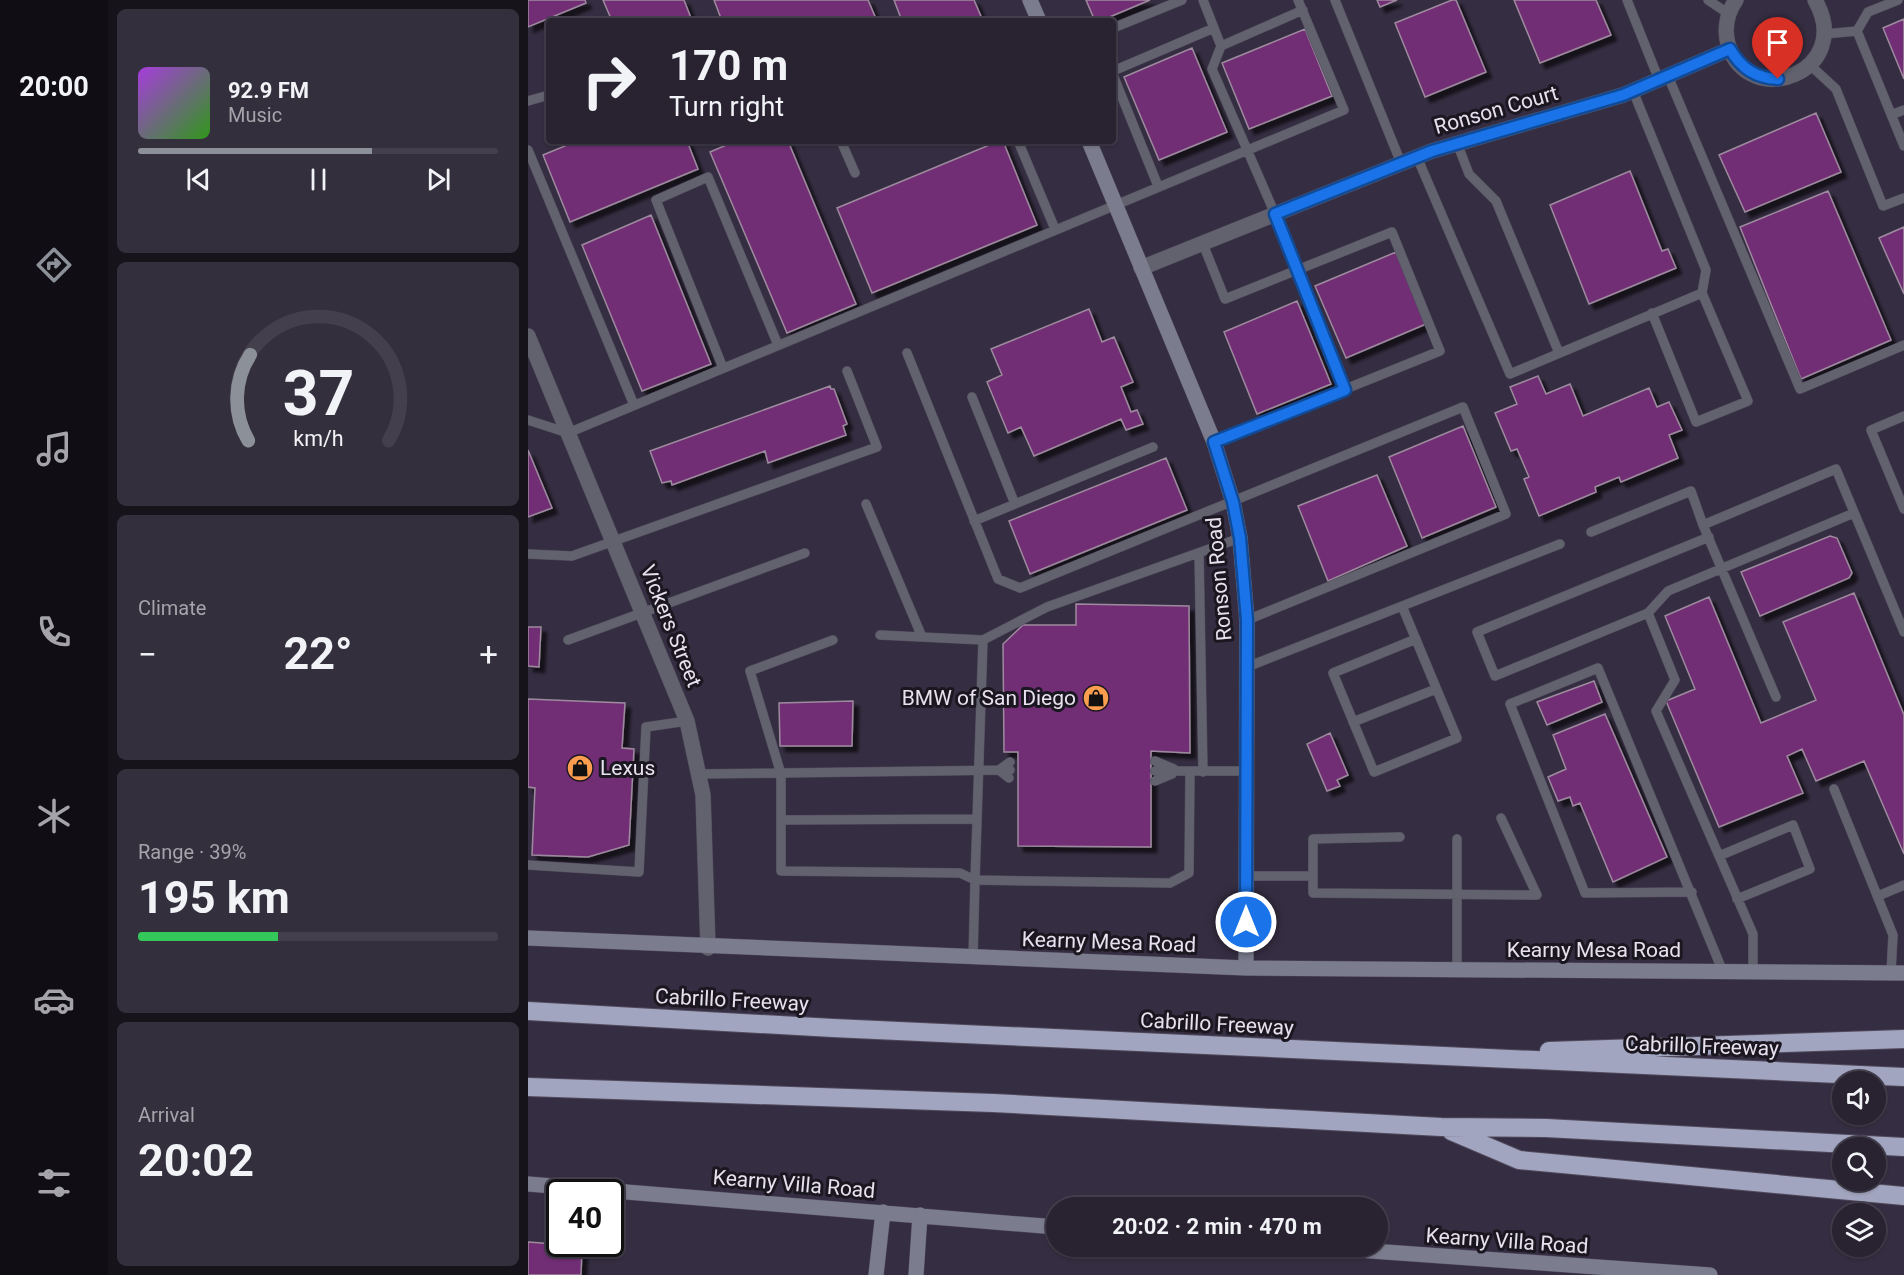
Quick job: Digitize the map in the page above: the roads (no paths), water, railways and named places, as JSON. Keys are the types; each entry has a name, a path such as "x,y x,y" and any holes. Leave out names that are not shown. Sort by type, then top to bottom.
{"highway":[{"name":"Cabrillo Freeway","path":"528,1011 1404,1055 1904,1077"},
{"path":"1404,1055 1904,1039"},
{"path":"528,1087 993,1103 1441,1127 1546,1128 1904,1147"},
{"path":"1441,1127 1520,1160 1904,1196"}],"street":[{"path":"1030,0 1038,18"},
{"path":"1736,0 1726,26 1730,49 1744,68 1766,78 1789,77 1810,65 1817,56 1825,33 1824,21 1815,0"},
{"name":"Ronson Court","path":"1142,268 1417,157 1633,91 1730,49"},
{"name":"Ronson Road","path":"1090,144 1214,442 1233,502 1240,538 1247,620 1246,968"},
{"name":"Vickers Street","path":"528,336 687,721 703,795 708,948"},
{"name":"Kearny Mesa Road","path":"528,938 708,948 1246,968 1898,973"},
{"name":"Kearny Villa Road","path":"528,1184 1046,1226"},
{"path":"876,1275 883,1212"},
{"path":"916,1275 920,1215"},
{"name":"Kearny Villa Road","path":"1388,1256 1510,1269 1710,1275"}],"lane":[{"path":"1116,27 1182,0"},
{"path":"1203,0 1221,46 1212,69 1275,214 1345,390"},
{"path":"528,420 568,433 1344,110 1298,0"},
{"path":"1335,0 1401,163"},
{"path":"1627,0 1664,78 1800,389 1904,345"},
{"path":"1708,0 1729,14"},
{"path":"1857,31 1868,12 1898,0"},
{"path":"1221,46 1303,10"},
{"path":"1116,70 1214,28"},
{"path":"1825,33 1857,31"},
{"path":"1857,31 1904,146"},
{"path":"1810,65 1836,89 1884,206 1904,198"},
{"path":"1116,86 1158,186"},
{"path":"1633,91 1706,270 1702,292 1748,401 1696,422 1653,313"},
{"path":"528,101 546,96"},
{"path":"1892,115 1904,110"},
{"path":"842,144 855,173"},
{"path":"1019,144 1055,229"},
{"path":"1457,144 1468,174 1496,201 1559,353"},
{"path":"528,150 634,405"},
{"path":"1417,157 1510,374 1702,292"},
{"path":"723,368 656,200 708,177 778,345"},
{"path":"1203,243 1225,299 1392,232 1440,351 1214,442"},
{"path":"907,353 998,579 1020,588 1463,407 1506,514 1247,620"},
{"path":"528,554 572,556 877,447 847,371"},
{"path":"972,397 1016,504"},
{"path":"1904,416 1871,430 1904,509"},
{"path":"974,521 1153,447"},
{"path":"1703,525 1836,469 1904,632"},
{"path":"1591,532 1691,491 1703,525 1776,697"},
{"path":"866,504 922,637"},
{"path":"1709,537 1477,632 1495,676 1648,613 1668,591 1854,513"},
{"path":"880,635 983,640 1047,607 1240,538"},
{"path":"1247,667 1560,544"},
{"path":"568,640 805,553"},
{"path":"1199,553 1203,771"},
{"path":"1402,606 1416,639 1456,738 1374,772 1333,673 1416,639"},
{"path":"1648,613 1675,680 1656,711 1753,934 1753,972"},
{"path":"833,640 750,670 781,774 781,871 960,873 975,880 1170,883 1189,873 1190,771"},
{"path":"973,958 983,640"},
{"path":"1692,892 1585,893 1510,704 1598,668 1692,892 1724,972"},
{"path":"1353,722 1436,689"},
{"path":"528,865 639,872 646,727 687,721"},
{"path":"1155,761 1179,771"},
{"path":"698,774 1010,770"},
{"path":"1155,776 1179,771 1246,771"},
{"path":"1834,789 1893,935 1898,973"},
{"path":"1400,837 1313,839 1313,893 1537,895 1502,818"},
{"path":"781,820 977,819"},
{"path":"1719,856 1792,825 1810,869 1737,899"},
{"path":"1457,839 1457,970"},
{"path":"1246,876 1313,876"},
{"path":"1878,896 1904,885"}],"place":[{"name":"BMW of San Diego","path":"1096,698"},
{"name":"Lexus","path":"580,768"}]}
